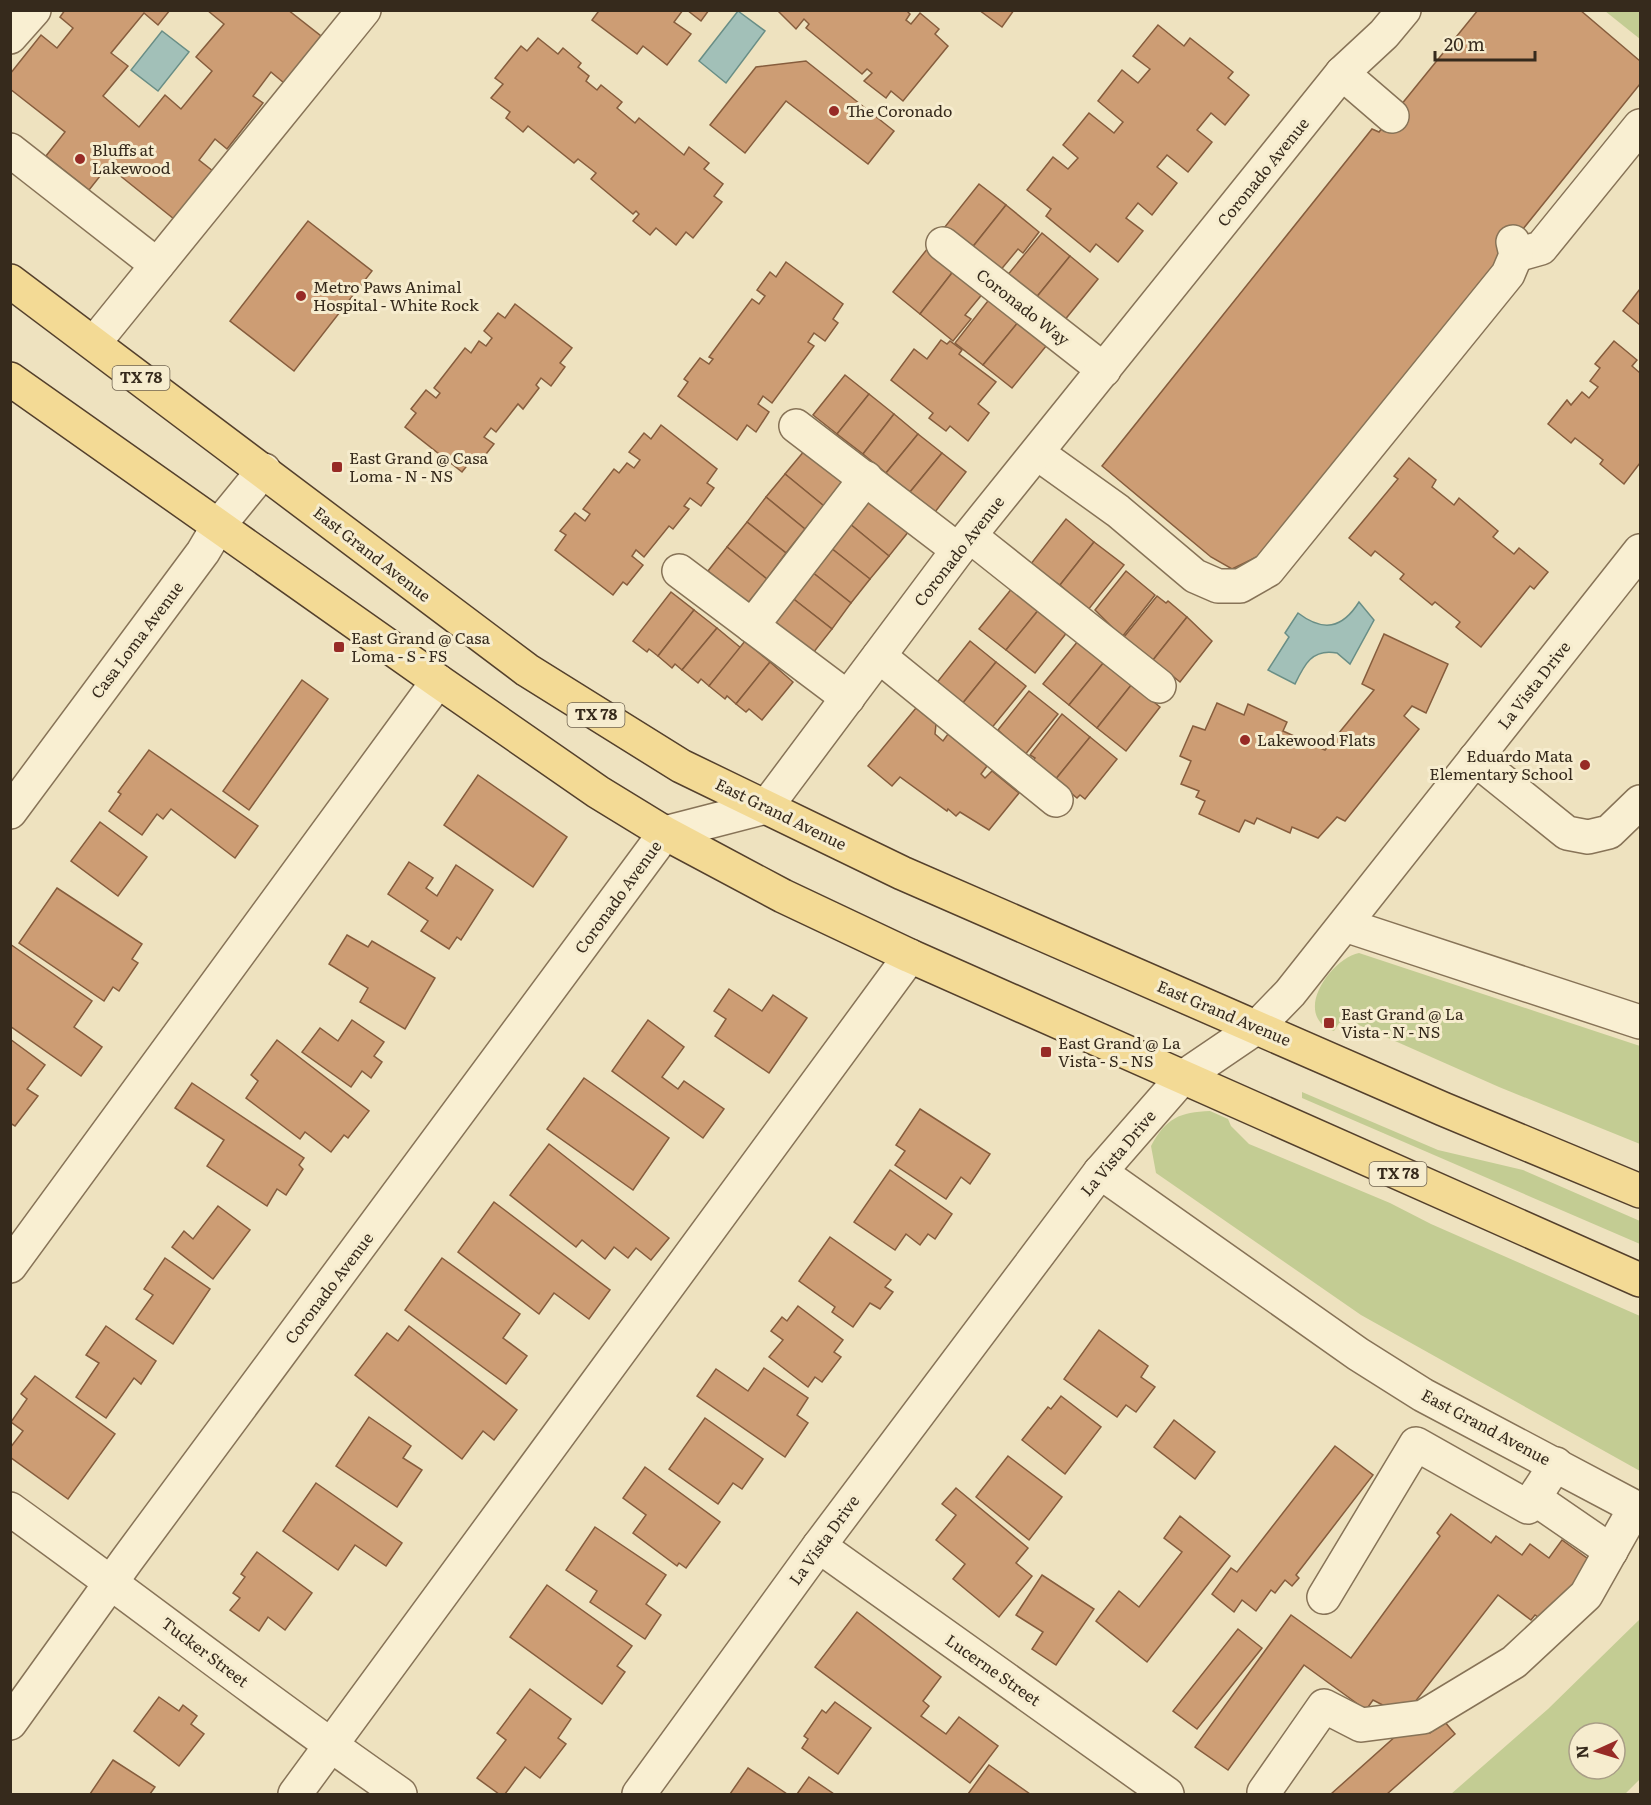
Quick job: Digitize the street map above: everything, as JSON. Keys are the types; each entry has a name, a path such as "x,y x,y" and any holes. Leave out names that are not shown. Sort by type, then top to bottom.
{"main road":[{"name":"East Grand Avenue","path":"10,281 264,470 437,605 527,670 681,766 902,873 1443,1109 1641,1191"},
{"name":"TX 78","path":"10,379 598,792 665,833 783,896 910,956 1641,1280"}],"street":[{"path":"10,37 34,10"},
{"path":"94,343 364,10"},
{"name":"Coronado Avenue","path":"10,1722 665,833 766,807 964,543 1342,74 1384,34 1404,10"},
{"path":"1342,74 1392,116"},
{"path":"1037,453 1126,502 1195,576 1218,586 1240,586 1268,570 1508,274 1514,249 1541,248 1641,126"},
{"path":"10,150 158,265"},
{"name":"Coronado Way","path":"943,244 1104,370"},
{"path":"796,426 866,478 964,543 1159,686"},
{"name":"Casa Loma Avenue","path":"10,812 202,552 219,525 264,470"},
{"path":"752,627 866,478"},
{"name":"La Vista Drive","path":"639,1794 819,1546 1100,1172 1182,1078 1257,1027 1290,993 1641,551"},
{"path":"679,571 848,698"},
{"path":"879,656 1056,800"},
{"path":"10,1266 438,681"},
{"path":"1475,759 1567,833 1588,837 1609,832 1641,802"},
{"path":"1344,925 1641,1022"},
{"path":"295,1794 910,956"},
{"name":"East Grand Avenue","path":"1100,1172 1358,1354 1424,1395 1638,1509"},
{"path":"1324,1597 1416,1444 1528,1507 1556,1464"},
{"path":"1534,1498 1611,1551"},
{"name":"Tucker Street","path":"10,1509 330,1746 400,1794"},
{"path":"1264,1792 1324,1706 1360,1725 1423,1717 1514,1662 1586,1595 1638,1509"},
{"name":"Lucerne Street","path":"819,1546 1167,1794"}],"green space":[{"path":"1605,11 1640,11 1640,39"},
{"path":"1359,953 1640,1046 1640,1144 1499,1087 1352,1022 1339,1023 1334,1031 1322,1024 1316,1013 1315,1001 1320,989 1327,976 1337,966 1348,957"},
{"path":"1302,1092 1438,1150 1523,1170 1640,1221 1640,1244 1302,1098"},
{"path":"1210,1111 1228,1119 1231,1126 1249,1144 1390,1203 1431,1224 1640,1316 1640,1471 1361,1315 1156,1173 1151,1146 1162,1129 1182,1115"},
{"path":"1640,1619 1640,1779 1625,1794 1451,1794 1548,1709"}],"water":[{"path":"738,11 765,31 726,83 699,61"},
{"path":"162,31 189,52 158,91 131,70"},
{"path":"1359,602 1374,620 1350,664 1337,653 1321,653 1310,660 1295,684 1268,670 1289,637 1285,633 1298,613 1316,623 1332,625 1346,618"}],"building":[{"path":"65,10 170,10 158,25 144,13 111,53 128,66 103,96 139,127 165,95 181,109 212,71 196,57 224,24 207,10 288,10 321,36 284,83 271,72 253,96 263,103 227,149 215,139 199,160 213,171 174,219 108,166 89,190 46,156 65,132 10,89 10,74 41,35 57,48 73,28 60,17"},
{"path":"596,10 683,10 674,22 691,34 667,65 643,46 637,54 592,20 598,12"},
{"path":"687,10 709,10 701,21"},
{"path":"777,10 906,10 910,14 906,20 911,24 920,13 939,29 935,34 948,46 903,101 891,91 886,98 864,81 872,73 867,69 862,74 806,28 809,24 804,19 796,29"},
{"path":"979,10 1014,10 1002,27"},
{"path":"1478,10 1580,10 1640,61 1640,84 1259,556 1232,569 1211,557 1102,466 1372,129 1379,132"},
{"path":"1158,25 1184,46 1190,38 1233,72 1228,78 1249,95 1225,125 1211,113 1197,130 1212,142 1188,172 1167,155 1157,167 1177,183 1152,215 1138,203 1126,218 1143,231 1118,262 1096,244 1090,252 1046,216 1051,209 1027,190 1053,157 1068,169 1078,158 1063,145 1089,113 1114,133 1123,122 1098,101 1122,70 1138,83 1150,69 1133,56"},
{"path":"538,38 558,54 563,48 581,63 578,67 589,76 586,81 597,90 601,85 622,102 617,108 635,123 639,118 684,155 689,147 709,163 704,169 723,184 714,196 722,202 693,238 686,232 676,245 656,228 650,235 633,221 639,214 636,211 633,214 591,179 596,173 578,159 574,163 528,126 523,132 506,118 510,112 491,98 503,84 495,78 521,46 527,51"},
{"name":"The Coronado","path":"806,61 894,131 868,164 786,101 745,153 710,125 756,67"},
{"path":"979,184 1006,205 971,249 944,228"},
{"path":"1006,205 1039,232 1023,253 1018,249 999,272 971,249"},
{"name":"Metro Paws Animal Hospital - White Rock","path":"308,221 372,271 294,371 230,321"},
{"path":"1042,233 1070,256 1035,299 1006,277"},
{"path":"928,248 955,269 920,314 893,292"},
{"path":"1070,256 1098,279 1059,327 1035,299"},
{"path":"786,262 843,304 833,319 838,323 825,341 814,333 808,342 814,346 772,403 763,396 758,404 769,412 756,432 747,425 737,440 678,396 688,382 684,379 700,358 709,364 713,359 709,357 752,299 759,304 765,296 757,290 770,272 776,277"},
{"path":"955,269 984,292 965,315 971,319 953,341 920,314"},
{"path":"1640,289 1640,325 1623,311"},
{"path":"991,297 1020,320 983,365 955,343"},
{"path":"515,304 572,348 560,363 565,367 551,386 541,378 536,385 539,388 523,409 518,404 496,432 491,428 484,437 494,444 479,463 473,458 462,472 405,427 416,413 411,409 426,390 436,398 440,393 434,388 465,348 471,353 479,341 486,346 492,338 484,331 498,313 505,318"},
{"path":"1020,320 1051,340 1012,388 983,365"},
{"path":"941,340 947,344 950,341 962,350 959,354 996,382 978,404 989,413 968,441 950,426 946,431 929,418 933,413 891,380 914,349 927,359"},
{"path":"1614,341 1637,360 1632,366 1640,373 1640,463 1624,484 1600,464 1603,460 1575,438 1571,443 1548,424 1567,400 1571,405 1582,392 1589,398 1598,387 1590,381 1600,368 1595,364"},
{"path":"845,375 869,394 837,434 813,415"},
{"path":"869,394 894,414 863,454 837,434"},
{"path":"894,414 918,434 886,473 863,454"},
{"path":"661,425 717,469 707,483 714,488 701,506 690,498 684,506 689,509 673,529 669,526 644,557 636,550 632,556 643,565 627,585 623,582 613,595 555,550 566,535 560,531 575,513 585,521 590,514 583,509 614,469 619,473 627,463 634,468 640,460 629,452 644,433 651,439"},
{"path":"918,434 942,453 910,492 886,473"},
{"path":"805,450 844,480 824,506 785,474"},
{"path":"942,453 966,472 935,512 910,492"},
{"path":"1409,458 1436,480 1432,487 1454,505 1459,498 1498,531 1493,537 1514,554 1519,548 1548,572 1534,589 1530,586 1481,647 1456,627 1460,622 1435,602 1432,605 1400,579 1404,574 1375,551 1371,556 1349,538 1398,479 1394,476"},
{"path":"785,474 824,506 805,529 766,497"},
{"path":"766,497 805,529 786,553 747,522"},
{"path":"870,500 909,531 889,556 850,524"},
{"path":"1066,519 1094,542 1060,585 1030,565"},
{"path":"747,522 786,553 767,579 727,547"},
{"path":"850,524 889,556 870,579 831,548"},
{"path":"1094,542 1124,565 1088,610 1060,585"},
{"path":"727,547 767,579 748,603 708,571"},
{"path":"831,548 870,579 851,603 812,572"},
{"path":"1126,571 1155,595 1122,637 1095,610"},
{"path":"812,572 851,603 832,629 791,597"},
{"path":"1013,587 1040,608 1006,650 979,629"},
{"path":"671,592 694,610 658,656 649,649 647,652 633,641"},
{"path":"1157,596 1166,603 1168,601 1187,617 1153,660 1124,637"},
{"path":"791,597 832,629 813,653 773,621"},
{"path":"1040,608 1068,631 1035,673 1006,650"},
{"path":"694,610 717,628 682,670 675,664 672,668 658,656"},
{"path":"1187,617 1212,641 1180,682 1153,660"},
{"path":"717,628 741,648 709,686 701,679 698,683 682,670"},
{"name":"Lakewood Flats","path":"1384,634 1448,664 1426,713 1412,706 1404,716 1419,729 1345,821 1337,817 1318,838 1292,827 1290,833 1257,818 1254,824 1245,820 1239,832 1199,814 1205,801 1196,797 1199,791 1181,784 1191,761 1180,756 1193,726 1205,730 1217,703 1244,715 1248,704 1287,722 1283,731 1325,750 1374,690 1362,684"},
{"path":"745,641 770,662 736,704 727,696 725,699 709,686"},
{"path":"970,641 996,662 962,704 935,685"},
{"path":"1078,641 1104,662 1069,705 1043,684"},
{"path":"770,662 793,682 762,720 749,709 746,712 736,704"},
{"path":"996,662 1026,686 990,730 962,704"},
{"path":"1104,662 1132,684 1097,728 1069,705"},
{"path":"302,680 328,699 249,810 223,791"},
{"path":"1132,684 1160,707 1126,751 1097,728"},
{"path":"1029,691 1058,714 1024,756 1007,743 1009,740 998,730"},
{"path":"916,708 936,724 935,734 943,741 948,734 987,766 981,774 985,778 992,771 1019,793 989,830 960,812 956,816 948,809 947,811 900,777 892,786 868,766"},
{"path":"1062,714 1090,737 1055,780 1032,762 1035,758 1030,755"},
{"path":"1090,737 1117,759 1085,799 1080,795 1077,798 1055,780"},
{"path":"149,750 258,826 235,858 171,809 163,819 157,814 142,835 109,811 121,794 118,792"},
{"path":"478,775 567,837 533,887 444,825"},
{"path":"100,822 147,857 118,896 71,861"},
{"path":"409,862 433,878 426,888 437,896 456,865 493,890 461,940 457,937 449,949 421,931 428,921 388,894"},
{"path":"57,888 142,944 132,959 138,963 119,991 113,987 104,1001 19,943"},
{"path":"347,935 368,947 372,941 435,978 405,1029 360,1002 368,988 329,964"},
{"path":"10,944 92,1001 74,1027 102,1047 81,1076 10,1026"},
{"path":"729,989 762,1011 773,995 807,1018 769,1073 715,1036 726,1019 714,1011"},
{"path":"352,1020 384,1042 374,1056 382,1062 371,1078 362,1071 351,1087 302,1052 320,1028 338,1041"},
{"path":"648,1020 684,1047 662,1077 678,1089 684,1081 724,1109 703,1138 612,1071"},
{"path":"10,1039 45,1065 27,1089 38,1096 15,1126 10,1123"},
{"path":"277,1040 369,1111 348,1138 344,1135 331,1152 305,1132 300,1139 246,1098 258,1081 251,1075"},
{"path":"584,1078 669,1138 633,1190 547,1129"},
{"path":"192,1083 304,1158 299,1165 303,1169 286,1195 277,1189 267,1206 207,1166 224,1140 175,1108"},
{"path":"920,1109 990,1154 970,1184 961,1177 946,1199 895,1165 905,1151 896,1145"},
{"path":"549,1144 669,1238 651,1260 636,1248 628,1258 614,1247 605,1259 582,1240 576,1247 510,1195"},
{"path":"890,1170 952,1214 935,1239 928,1234 920,1245 906,1234 895,1250 854,1222"},
{"path":"494,1202 610,1290 589,1319 554,1293 539,1314 458,1252"},
{"path":"218,1206 250,1230 213,1279 172,1247 184,1231 193,1239"},
{"path":"830,1237 891,1280 885,1287 893,1292 880,1309 870,1303 853,1327 832,1312 835,1307 799,1281"},
{"path":"165,1258 210,1289 173,1344 136,1319 153,1295 144,1289"},
{"path":"442,1258 520,1314 503,1338 527,1356 506,1384 405,1310"},
{"path":"798,1306 843,1340 834,1352 841,1357 822,1382 815,1377 808,1387 769,1357 783,1340 771,1331 782,1317 787,1321"},
{"path":"106,1326 156,1361 141,1384 134,1378 106,1418 76,1397 99,1363 86,1355"},
{"path":"409,1326 517,1410 494,1440 483,1431 462,1459 355,1375 387,1333 398,1341"},
{"path":"1099,1330 1148,1366 1141,1377 1155,1387 1136,1412 1126,1405 1117,1417 1064,1379"},
{"path":"764,1368 808,1398 797,1415 808,1423 785,1457 697,1396 716,1369 748,1391"},
{"path":"35,1376 115,1434 68,1499 10,1457 10,1448 23,1431 11,1422 27,1399 21,1394"},
{"path":"1061,1396 1101,1427 1065,1474 1022,1440 1048,1407 1051,1409"},
{"path":"369,1417 411,1446 403,1458 422,1470 397,1507 336,1466"},
{"path":"705,1418 763,1459 742,1489 733,1483 718,1504 669,1469"},
{"path":"1174,1420 1215,1452 1195,1479 1154,1447"},
{"path":"1335,1446 1373,1475 1296,1575 1299,1578 1292,1586 1285,1580 1275,1593 1271,1590 1256,1611 1242,1600 1234,1612 1212,1594 1231,1568 1237,1572"},
{"path":"1008,1456 1062,1497 1029,1540 976,1497"},
{"path":"645,1467 720,1522 686,1568 679,1563 677,1566 633,1533 646,1515 623,1498"},
{"path":"316,1483 402,1543 386,1566 355,1545 338,1570 283,1531"},
{"path":"956,1488 1028,1548 1016,1563 1032,1576 999,1617 953,1579 965,1564 936,1540 956,1515 942,1504"},
{"path":"1451,1514 1491,1543 1496,1536 1522,1555 1530,1544 1549,1558 1562,1540 1595,1564 1546,1623 1535,1615 1531,1620 1498,1595 1404,1716 1373,1700 1366,1710 1304,1665 1228,1770 1195,1747 1291,1615 1351,1658 1440,1536 1437,1533"},
{"path":"1180,1516 1230,1556 1147,1662 1096,1621 1119,1591 1139,1607 1182,1552 1164,1538"},
{"path":"595,1527 666,1575 646,1604 661,1615 645,1639 590,1602 597,1591 566,1570"},
{"path":"257,1552 312,1593 285,1630 268,1617 259,1631 230,1610 240,1598 233,1593 245,1577 241,1574"},
{"path":"1042,1575 1094,1609 1056,1665 1032,1649 1043,1632 1016,1615"},
{"path":"547,1585 632,1646 617,1666 625,1672 602,1704 510,1637"},
{"path":"857,1612 941,1677 923,1701 929,1706 921,1716 946,1734 959,1717 998,1746 970,1783 815,1667"},
{"path":"1238,1629 1262,1648 1197,1729 1173,1711"},
{"path":"530,1689 571,1719 558,1738 566,1744 540,1778 525,1767 505,1794 499,1794 477,1778 506,1740 497,1733"},
{"path":"159,1697 179,1711 183,1705 197,1716 191,1724 204,1734 179,1766 134,1731"},
{"path":"835,1702 871,1728 838,1774 802,1748 808,1739 804,1736 822,1710 826,1713"},
{"path":"1444,1721 1455,1734 1387,1794 1331,1794 1406,1727 1422,1724 1430,1733"},
{"path":"113,1760 155,1787 150,1794 90,1794"},
{"path":"989,1765 1030,1794 968,1794"},
{"path":"748,1768 768,1781 787,1794 730,1794"},
{"path":"809,1777 834,1794 797,1794"}],"place":[{"name":"The Coronado","path":"834,111"},
{"name":"Bluffs at Lakewood","path":"80,159"},
{"name":"Metro Paws Animal Hospital - White Rock","path":"301,296"},
{"name":"East Grand @ Casa Loma - N - NS","path":"337,467"},
{"name":"East Grand @ Casa Loma - S - FS","path":"339,647"},
{"name":"Lakewood Flats","path":"1245,740"},
{"name":"Eduardo Mata Elementary School","path":"1585,765"},
{"name":"East Grand @ La Vista - N - NS","path":"1329,1023"},
{"name":"East Grand @ La Vista - S - NS","path":"1046,1052"}]}
